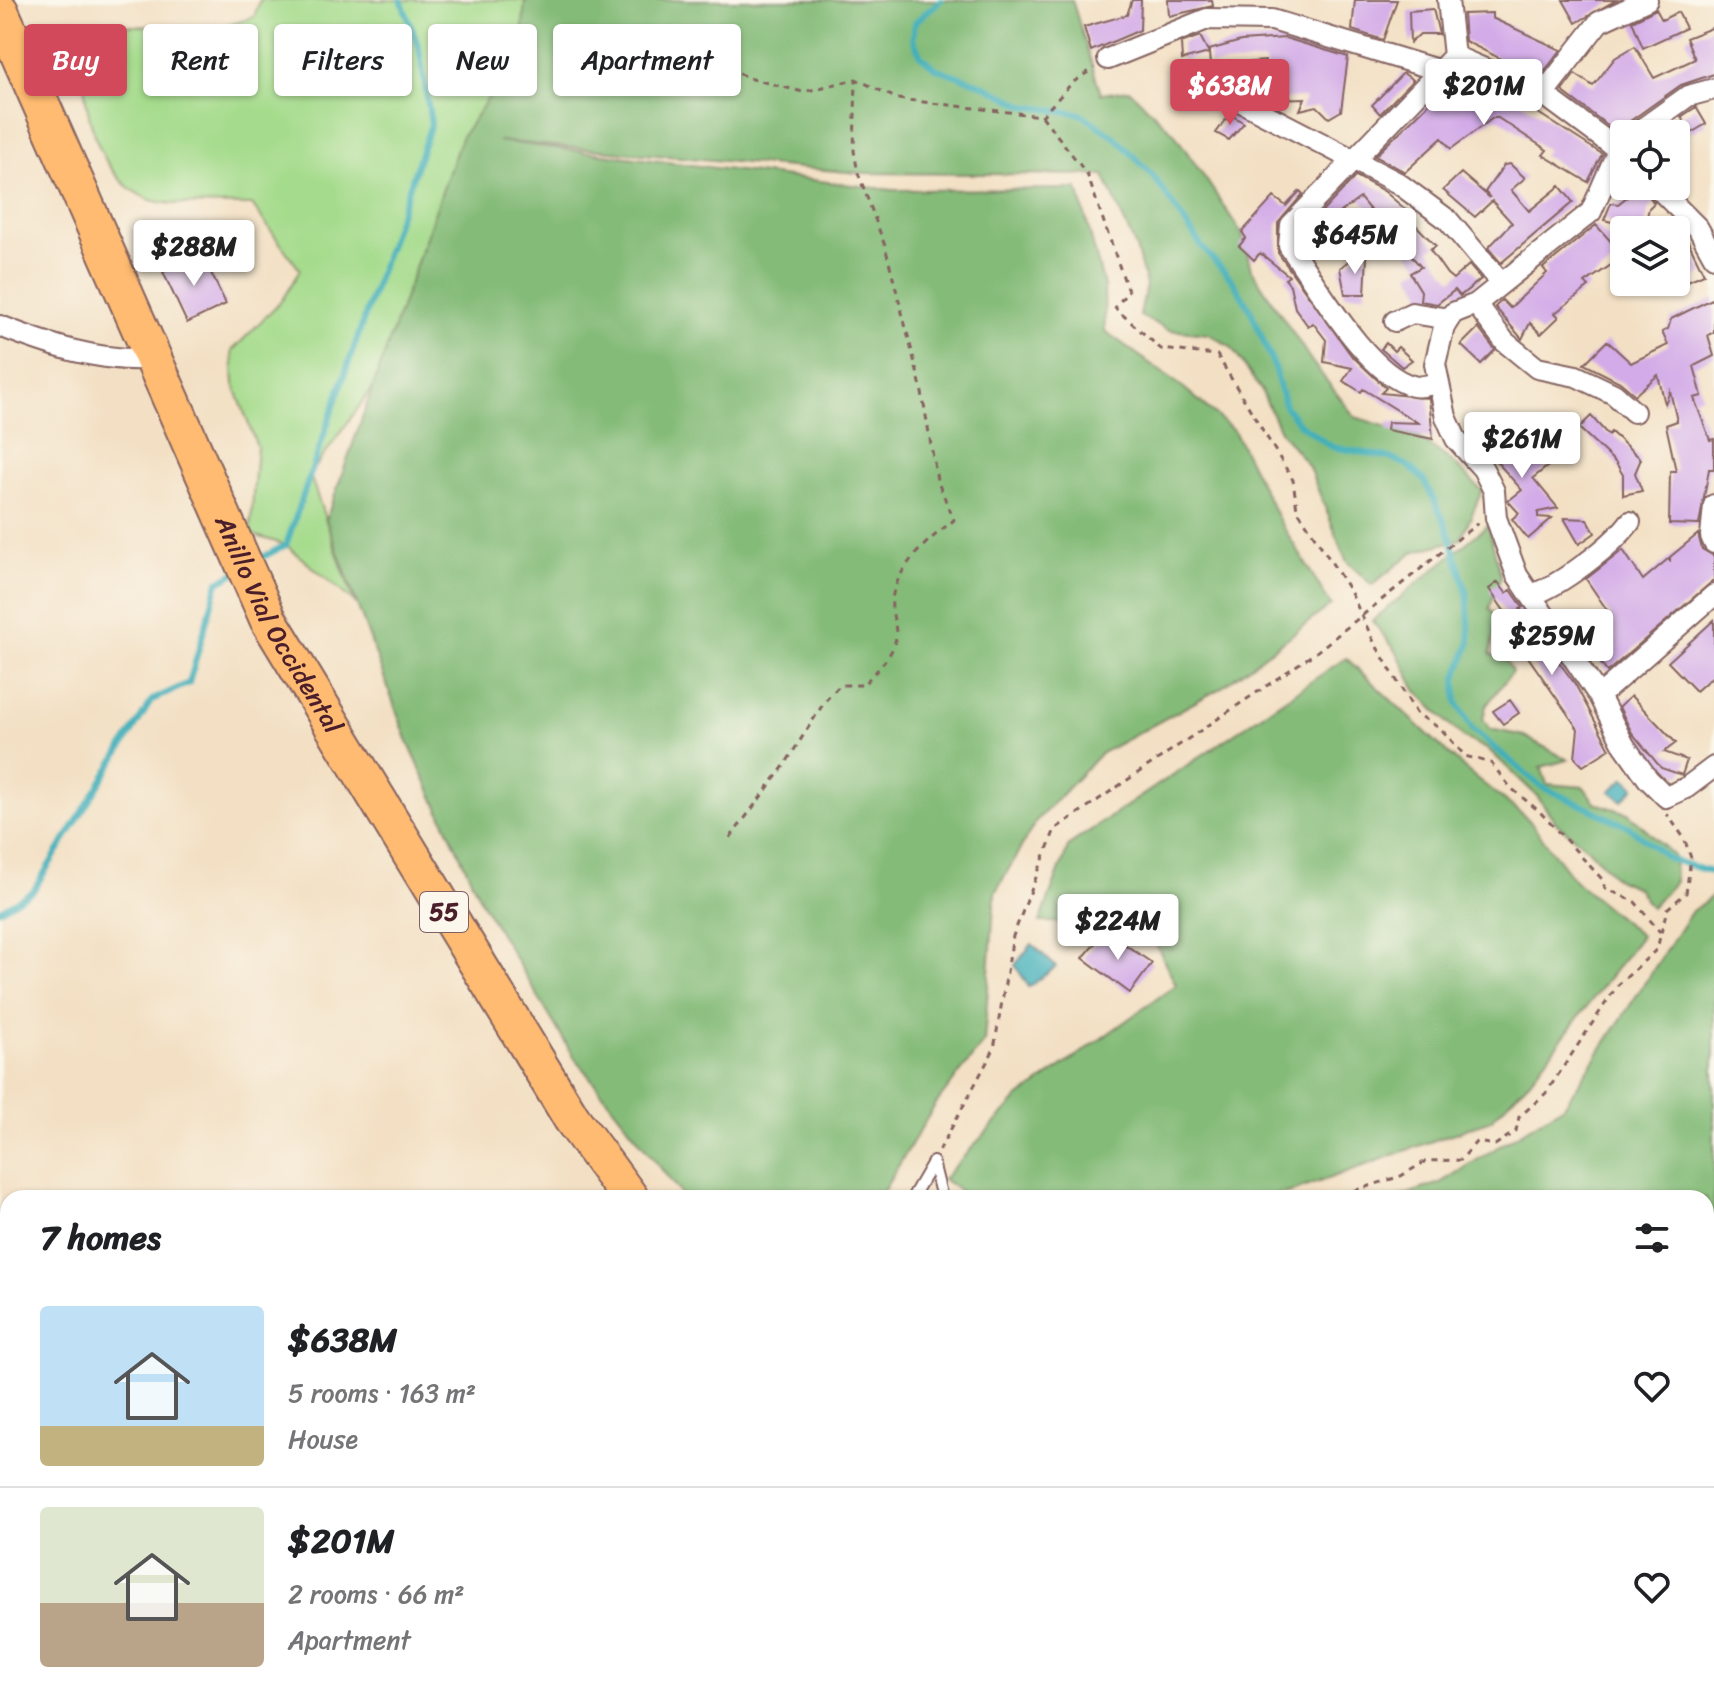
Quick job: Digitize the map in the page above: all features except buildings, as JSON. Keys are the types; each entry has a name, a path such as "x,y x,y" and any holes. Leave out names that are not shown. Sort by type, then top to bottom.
{"highway":[{"name":"Anillo Vial Occidental","path":"0,11 268,619 572,1119 624,1190"}],"street":[{"path":"1437,383 1415,387 1399,380 1367,353 1289,246 1291,225 1447,64 1448,0"},
{"path":"1543,94 1599,22 1647,0"},
{"path":"1108,59 1207,19 1272,20 1447,64 1543,94 1610,141"},
{"path":"1655,120 1688,96 1714,89"},
{"path":"1232,97 1398,183 1448,220 1501,283"},
{"path":"1610,173 1591,212 1534,261 1476,304 1463,307 1449,319 1435,364 1437,383 1456,439 1483,469 1494,491 1507,553 1648,779 1666,797 1686,788 1714,767"},
{"path":"1673,200 1706,227 1714,257"},
{"path":"1476,304 1505,342 1537,368 1576,376 1614,394 1634,412"},
{"path":"1395,321 1412,313 1449,319"},
{"path":"0,326 39,342 93,354 124,360 151,359"},
{"path":"1714,505 1711,536 1714,543"},
{"path":"1531,595 1548,590 1574,572 1620,536 1630,522"},
{"path":"1599,696 1714,595"}],"lane":[{"path":"917,1190 933,1162"},
{"path":"933,1162 940,1190"}],"path":[{"path":"1042,116 1072,83 1108,59"},
{"path":"741,74 803,92 856,79 898,99 1042,116 1087,174 1128,291 1115,308 1161,349 1217,355 1293,480 1297,509 1350,591 1360,616 1416,713 1442,730 1465,756 1491,763 1511,788 1540,812 1576,855 1602,879 1605,888 1635,902 1660,932"},
{"path":"730,838 784,766 825,701 840,685 863,685 886,661 896,635 890,614 896,585 911,561 954,520 937,480 921,387 892,270 873,207 858,173 854,151 856,79"},
{"path":"933,1162 994,1049 1013,936 1055,829 1315,653 1496,508"},
{"path":"1356,1190 1401,1176 1426,1161 1461,1160 1476,1142 1495,1145 1516,1131 1519,1117 1546,1093 1617,986 1657,949 1667,909 1686,893 1691,858 1684,838 1663,807 1666,797"}],"green space":[{"path":"260,0 839,0 686,24 553,24 553,45 537,47 537,24 428,24 428,96 501,96 381,376 310,475 354,602 286,545 250,534 257,447 234,384 232,351 282,300 300,270 252,205 157,202 130,188 103,155 86,96 127,96 127,26 143,26 143,96 258,96 258,24 232,24 254,17"},
{"path":"525,0 1072,0 1101,94 1129,90 1173,132 1242,234 1251,269 1312,362 1355,417 1416,436 1453,462 1482,491 1461,539 1413,552 1372,585 1347,562 1308,465 1280,431 1261,390 1231,347 1209,334 1169,330 1140,316 1146,285 1136,248 1104,175 858,173 498,141 892,190 1078,189 1104,286 1105,331 1184,388 1234,431 1280,522 1331,605 1221,688 1100,754 1036,821 995,893 984,1042 935,1105 884,1190 678,1190 574,1057 481,901 408,742 326,520 461,138 490,96 537,96 537,24 523,24"},
{"path":"1488,525 1501,577 1489,609 1497,617 1490,654 1506,660 1512,672 1486,706 1483,719 1490,729 1524,736 1568,760 1541,767 1547,784 1584,787 1595,803 1628,813 1674,856 1675,882 1651,908 1637,888 1617,879 1583,844 1557,824 1537,796 1489,750 1464,738 1439,714 1416,690 1397,652 1372,621"},
{"path":"1346,658 1466,770 1528,819 1575,881 1641,936 1530,1080 1491,1120 1297,1190 958,1190 943,1179 1017,1099 1176,985 1154,940 1096,923 1040,922 1069,845"},
{"path":"1714,895 1714,1190 1419,1190 1440,1183 1564,1106 1692,911"}],"water":[{"path":"1625,778 1635,787 1622,801 1610,791"},
{"path":"1032,944 1056,967 1029,987 1015,965"}],"waterway":[{"path":"255,561 286,545 431,124 419,47 401,0"},
{"path":"941,0 915,22 913,39 921,56 935,68 983,85 1025,106 1081,114 1116,138 1153,176 1202,247 1232,280 1250,309 1273,364 1285,406 1298,423 1332,447 1387,457 1407,465 1424,480 1447,527 1467,593 1470,643 1456,679 1457,703 1473,730 1542,787 1629,827 1669,859 1714,873"},
{"path":"0,910 33,891 152,700 189,683 218,582 235,573"}]}
